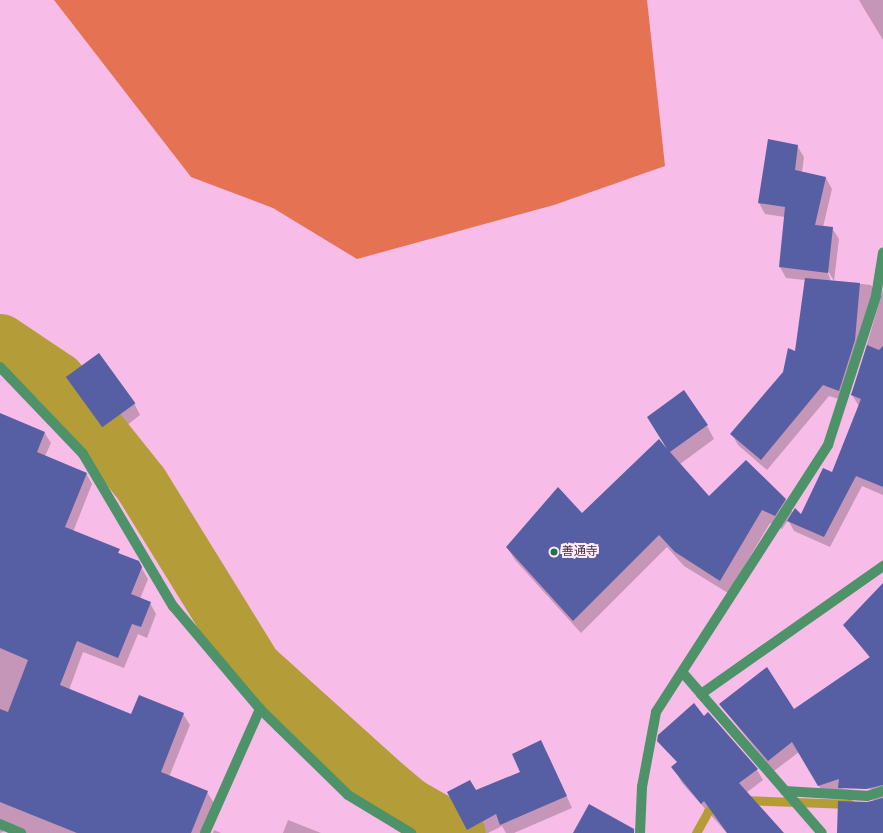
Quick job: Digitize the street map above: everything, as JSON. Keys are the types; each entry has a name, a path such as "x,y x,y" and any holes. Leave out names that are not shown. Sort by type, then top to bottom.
{"street":[{"path":"640,833 642,787 656,712 683,673 828,445 876,296 883,253"},
{"path":"0,367 83,454 173,606 260,709 348,796 412,833"},
{"path":"701,694 883,566"},
{"path":"683,673 822,833"},
{"path":"205,833 260,709"},
{"path":"785,791 867,796 883,791"},
{"path":"0,824 21,833"}],"shaded area":[{"path":"54,0 647,0 665,166 554,205 357,259 273,208 191,177"}],"building":[{"path":"768,139 798,145 795,170 826,177 815,225 833,227 828,273 779,267 785,207 758,203"},
{"path":"805,278 860,283 855,340 839,391 823,385 761,460 730,434 783,372 788,348 795,351"},
{"path":"867,345 879,350 883,346 883,487 856,476 824,537 787,521 795,508 801,514 823,468 832,472 861,399 851,395"},
{"path":"99,353 135,403 102,427 66,377"},
{"path":"684,390 708,425 670,452 709,496 746,460 786,499 775,516 762,510 720,581 675,552 659,535 573,621 506,547 558,487 582,513 659,439 667,449 647,417"},
{"path":"0,413 45,432 37,452 87,473 65,527 120,549 118,553 139,561 142,567 131,594 151,602 141,627 132,624 118,658 77,641 60,685 131,714 139,695 184,713 161,772 208,791 191,833 77,833 0,802 0,709 8,712 28,660 0,648"},
{"path":"883,583 883,785 866,789 838,788 839,779 818,786 792,742 768,761 719,704 767,667 794,709 870,657 843,625"},
{"path":"694,703 704,716 708,712 758,769 739,783 784,833 727,833 704,801 701,804 671,767 677,762 657,741 658,735"},
{"path":"541,740 567,796 500,825 496,814 467,830 447,792 470,780 476,790 520,772 512,754"},
{"path":"883,798 883,833 837,833 838,801 867,802"},
{"path":"589,804 634,829 634,833 573,833"}],"waterway":[{"path":"0,341 57,379 141,484 254,667 409,805 458,833"},
{"path":"743,800 850,804"},
{"path":"696,833 708,811 721,804"}],"place":[{"name":"善通寺","path":"554,552"}]}
